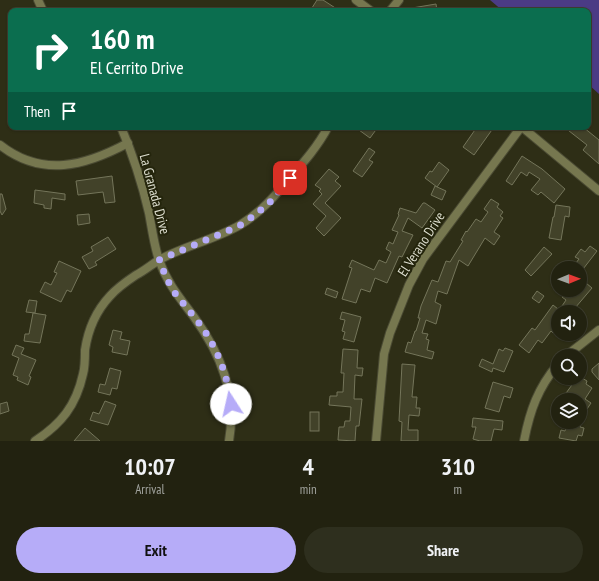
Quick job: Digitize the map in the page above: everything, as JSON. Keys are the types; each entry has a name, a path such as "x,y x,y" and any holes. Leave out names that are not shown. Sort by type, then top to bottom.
{"street":[{"path":"356,0 367,8"},
{"path":"392,8 399,0"},
{"name":"La Granada Drive","path":"122,130 128,143 142,184 159,260 166,278 174,292 210,340 226,377 232,414 229,441"},
{"path":"35,441 50,431 59,422 73,403 78,393 83,373 88,336 93,322 110,295 159,260 239,226 255,215 270,202 311,153 326,130"},
{"name":"El Verano Drive","path":"376,441 384,354 390,333 412,279 423,259 520,130"},
{"path":"526,130 599,191"},
{"path":"0,145 14,154 29,160 44,164 63,165 82,163 94,159 128,143"},
{"path":"575,349 599,330"},
{"path":"524,441 532,405 542,385 551,373"}],"shaded area":[{"path":"490,0 599,0 599,94 591,87 591,8 499,8"}],"building":[{"path":"317,0 323,0 335,8 312,8"},
{"path":"436,4 437,8 412,8"},
{"path":"359,130 376,130 370,138"},
{"path":"475,130 492,130 474,155 463,147"},
{"path":"568,130 587,130 599,140 599,164 583,150 587,145"},
{"path":"369,148 375,152 369,160 373,162 362,177 353,171"},
{"path":"522,156 542,169 565,189 554,203 541,192 538,195 531,190 540,179 529,172 527,176 521,172 512,185 506,181"},
{"path":"439,162 449,170 437,187 425,178 430,171 432,172"},
{"path":"329,169 339,177 335,181 341,186 325,203 341,218 324,236 316,228 326,216 313,204 322,194 319,191 321,189 315,185"},
{"path":"112,176 115,202 105,203 103,192 78,195 76,181"},
{"path":"435,186 446,191 442,200 431,195"},
{"path":"35,190 65,194 65,200 52,198 51,209 44,208 44,205 34,203"},
{"path":"0,194 2,194 6,209 2,215 0,211"},
{"path":"491,199 499,204 497,207 503,212 500,216 503,218 494,232 500,236 494,245 485,238 468,266 459,260 447,294 438,291 435,302 441,305 436,324 426,320 422,333 428,334 426,339 429,340 427,350 434,352 432,359 405,352 408,342 411,343 416,331 420,318 418,318 421,306 432,280 438,282 446,261 450,262 463,241 461,240 466,231 467,232 476,219 481,222 488,212 484,209"},
{"path":"423,203 435,210 422,228 408,218 402,231 413,235 402,257 399,256 387,283 375,278 370,292 361,289 356,303 342,299 352,268 349,267 352,260 374,270 379,260 386,263 391,252 386,249 389,242 393,244 398,232 392,230 399,215 400,208 416,213"},
{"path":"556,205 570,207 569,217 565,216 561,240 549,238"},
{"path":"89,214 90,223 78,225 77,215"},
{"path":"108,237 116,249 95,262 97,265 89,269 82,257 93,251 91,247"},
{"path":"590,246 597,251 587,264 587,261 577,261 579,259 575,257 581,249 585,252"},
{"path":"544,247 552,254 531,276 525,270"},
{"path":"59,261 81,271 71,292 67,290 61,302 40,292 45,282 51,285 57,273 54,272"},
{"path":"587,284 592,288 587,294"},
{"path":"327,288 338,292 336,298 325,294"},
{"path":"537,291 544,296 539,303 532,298"},
{"path":"562,297 584,297 578,305 563,305 566,300"},
{"path":"29,300 37,301 35,313 26,312"},
{"path":"551,308 551,331 542,343 538,340 529,353 519,345 532,328 535,330"},
{"path":"342,312 361,317 354,342 343,339 345,332 342,331 345,320 340,319"},
{"path":"33,313 46,315 40,343 24,341 25,334 29,334"},
{"path":"113,330 122,332 120,339 130,341 127,355 112,352 113,347 109,345"},
{"path":"16,345 24,348 21,354 36,360 29,376 31,377 28,385 17,380 18,377 13,375 19,358 12,355"},
{"path":"505,348 513,351 504,372 493,368 492,372 479,366 482,359 493,364 499,349 503,351"},
{"path":"343,349 358,350 357,368 363,368 362,376 355,375 354,399 362,399 359,426 356,426 355,441 338,440 339,427 344,427 345,421 350,421 351,407 329,405 330,396 337,396 337,392 343,392 344,373 341,373"},
{"path":"599,363 599,380 592,372 592,369"},
{"path":"402,364 415,365 412,397 417,397 416,408 420,408 419,416 409,415 408,430 418,430 418,441 401,441 402,422 399,421"},
{"path":"110,368 121,371 117,389 112,388 110,395 98,392 100,384 105,385"},
{"path":"493,382 513,388 510,398 504,396 499,412 485,408"},
{"path":"572,385 587,385 592,388 587,396 587,393 566,393"},
{"path":"587,400 591,403 587,409"},
{"path":"105,401 116,405 108,425 90,420 93,412 99,414"},
{"path":"7,402 9,411 0,414 0,404"},
{"path":"310,412 319,412 319,431 310,431"},
{"path":"473,418 503,421 502,430 494,429 491,441 480,441 473,439 476,427 472,427"},
{"path":"85,428 100,441 74,441"},
{"path":"566,429 584,429 582,436 578,435 576,441 559,438 561,430 565,431"}],"route":[{"path":"231,404 226,377 219,358 210,340 174,292 166,278 159,260 239,226 270,202 290,178"}]}
